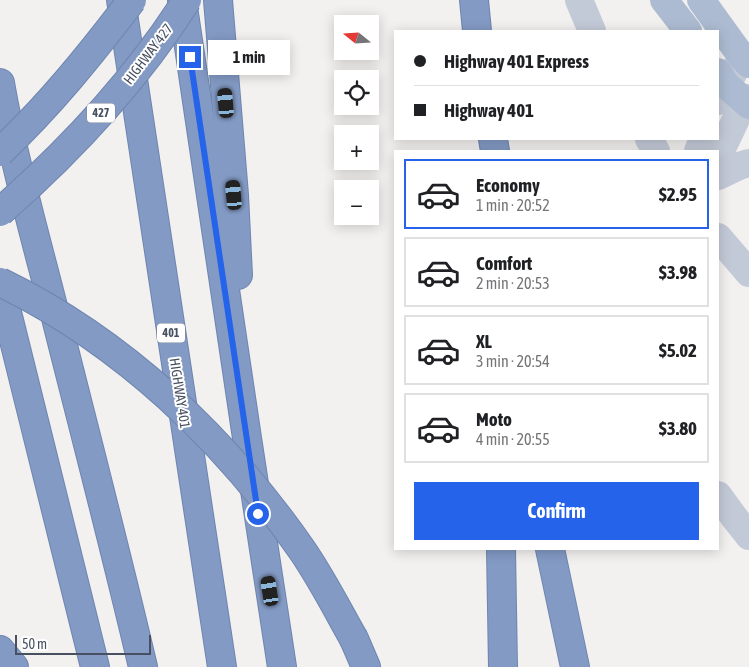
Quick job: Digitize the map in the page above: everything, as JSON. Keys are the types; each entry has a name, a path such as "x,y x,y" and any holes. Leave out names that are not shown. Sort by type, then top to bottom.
{"highway":[{"name":"HIGHWAY 401","path":"121,0 222,667"},
{"path":"0,152 57,94 98,46 132,0"},
{"path":"182,0 282,667"},
{"name":"HIGHWAY 427","path":"0,212 70,147 109,105 144,61 187,0"},
{"path":"218,0 234,195 247,438"},
{"path":"474,0 477,30"},
{"path":"0,83 36,242 115,549 143,667"},
{"path":"0,283 52,311 107,348 172,400 209,435 264,498 303,552 330,594 354,639 366,667"},
{"path":"0,283 95,667"},
{"path":"501,550 503,667"},
{"path":"550,550 575,667"},
{"path":"0,650 14,667"}],"main road":[{"path":"664,0 687,30"},
{"path":"701,0 746,61"}],"street":[{"path":"579,0 592,30"},
{"path":"719,154 736,119 734,94 746,61"},
{"path":"719,176 749,163"},
{"path":"719,238 749,273"},
{"path":"719,496 749,536"}],"route":[{"path":"190,57 258,514"}]}
